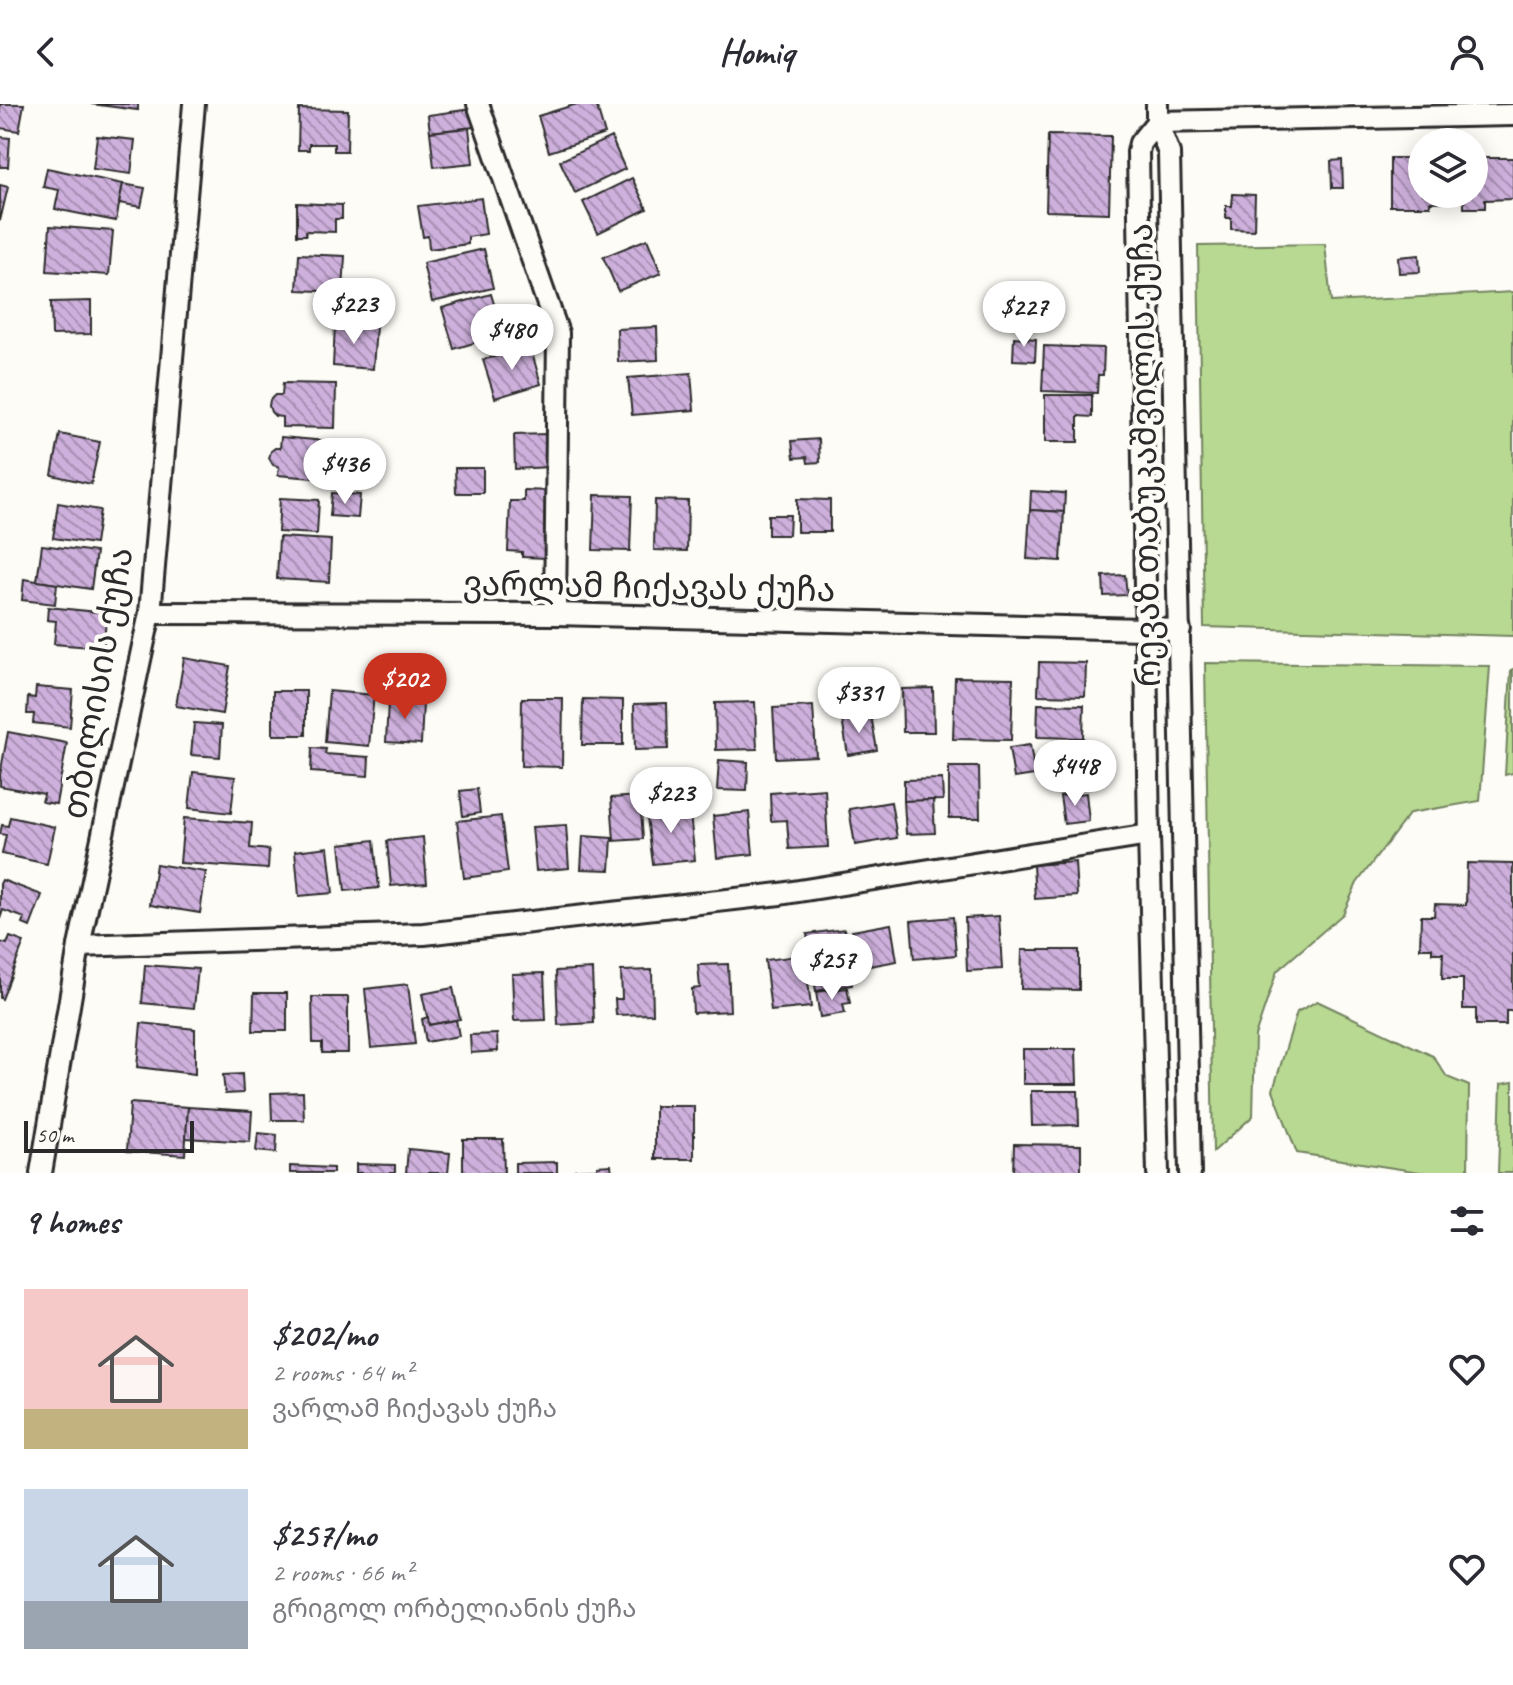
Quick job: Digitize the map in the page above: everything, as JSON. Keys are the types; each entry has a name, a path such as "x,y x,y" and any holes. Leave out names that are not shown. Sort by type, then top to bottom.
{"street":[{"name":"თბილისის ქუჩა","path":"41,1173 79,946 150,613 194,104"},
{"path":"478,104 558,333 555,614"},
{"path":"1157,113 1513,115"},
{"name":"რევაზ თაბუკაშვილის ქუჩა","path":"1157,113 1138,152 1158,1173"},
{"name":"რევაზ თაბუკაშვილის ქუჩა","path":"1157,113 1169,153 1190,1173"},
{"name":"ვარლამ ჩიქავას ქუჩა","path":"150,613 555,614 1180,630"},
{"path":"79,946 424,934 780,894 1149,835"}],"green space":[{"path":"1325,244 1331,302 1513,292 1513,636 1204,627 1198,246"},
{"path":"1205,663 1490,666 1480,801 1410,813 1357,883 1343,914 1277,971 1255,1036 1253,1116 1213,1152"},
{"path":"1511,670 1513,773 1505,775"},
{"path":"1317,1001 1433,1056 1447,1077 1469,1086 1468,1173 1426,1173 1297,1153 1273,1090 1297,1012"},
{"path":"1513,1082 1513,1173 1498,1173 1501,1084"}],"building":[{"path":"0,104 24,104 19,131 0,128"},
{"path":"91,104 138,104 138,110"},
{"path":"577,104 596,104 605,134 549,152 538,116"},
{"path":"299,109 348,110 347,151 334,151 334,144 309,144 309,150 298,150"},
{"path":"472,109 474,127 430,132 428,115"},
{"path":"469,128 473,163 434,167 430,132"},
{"path":"1048,135 1111,136 1109,213 1046,211"},
{"path":"97,136 135,140 131,174 93,169"},
{"path":"0,137 10,138 8,167 0,167"},
{"path":"611,137 625,169 575,193 560,161"},
{"path":"1390,158 1408,158 1408,206 1390,206"},
{"path":"1488,158 1513,158 1513,199 1488,200"},
{"path":"1342,160 1343,188 1332,188 1331,161"},
{"path":"47,168 123,184 116,221 55,209 59,190 43,187"},
{"path":"632,178 647,209 598,233 583,202"},
{"path":"123,184 145,188 141,207 119,203"},
{"path":"0,185 8,187 0,221"},
{"path":"1233,194 1255,195 1254,230 1231,229 1231,218 1226,218 1226,206 1232,206"},
{"path":"481,198 486,234 468,237 468,244 429,249 428,236 423,237 418,206"},
{"path":"297,203 342,205 342,219 335,219 335,232 306,231 306,235 297,235"},
{"path":"50,226 113,231 109,275 47,271"},
{"path":"647,239 661,273 618,291 603,257"},
{"path":"484,249 493,288 432,302 423,263"},
{"path":"299,254 345,256 343,292 297,290"},
{"path":"1419,255 1420,272 1399,273 1398,257"},
{"path":"491,294 503,334 454,349 442,308"},
{"path":"91,301 91,334 52,335 51,302"},
{"path":"335,324 376,326 373,369 333,366"},
{"path":"657,327 658,360 618,362 617,329"},
{"path":"1014,337 1036,339 1035,361 1013,360"},
{"path":"530,346 541,384 495,398 483,360"},
{"path":"1044,346 1104,348 1103,375 1098,375 1097,393 1042,391"},
{"path":"691,373 694,410 632,415 628,378"},
{"path":"283,383 336,384 335,428 282,427 282,417 275,416 269,406 275,395 282,395"},
{"path":"1045,395 1092,395 1092,417 1078,416 1078,442 1045,442"},
{"path":"60,434 100,442 91,484 52,475"},
{"path":"547,434 549,467 515,469 514,435"},
{"path":"281,437 326,441 324,479 278,475 279,467 273,465 269,458 271,451 280,448"},
{"path":"819,439 820,462 808,463 807,457 794,458 792,441"},
{"path":"455,468 483,468 483,493 456,493"},
{"path":"524,490 550,491 547,558 522,557 522,552 508,551 510,501 524,501"},
{"path":"1031,491 1065,493 1064,512 1030,510"},
{"path":"332,493 360,495 358,518 330,516"},
{"path":"595,495 632,496 630,551 593,550"},
{"path":"280,498 319,500 317,534 278,532"},
{"path":"797,499 830,500 830,532 797,532"},
{"path":"655,500 688,501 687,551 654,550"},
{"path":"58,503 100,510 95,544 53,538"},
{"path":"1030,510 1064,512 1061,561 1027,559"},
{"path":"768,515 790,515 789,535 768,535"},
{"path":"279,537 331,540 329,582 277,579"},
{"path":"42,545 96,552 91,589 37,581"},
{"path":"1125,575 1127,595 1104,596 1103,576"},
{"path":"24,579 57,584 55,604 22,600"},
{"path":"48,607 107,613 103,648 54,644 56,621 47,620"},
{"path":"184,658 230,666 222,714 176,706"},
{"path":"1039,662 1086,663 1085,696 1038,695"},
{"path":"955,677 1013,678 1011,740 953,739"},
{"path":"36,687 73,690 70,727 33,723 34,714 27,714 28,697 35,698"},
{"path":"933,688 934,732 903,732 902,689"},
{"path":"273,691 306,691 306,735 273,735"},
{"path":"329,691 374,695 369,746 325,742"},
{"path":"394,697 416,698 416,703 423,703 421,744 386,742 388,702 393,702"},
{"path":"522,698 563,698 562,767 521,766"},
{"path":"583,699 623,700 623,745 582,745"},
{"path":"755,702 757,749 716,750 715,703"},
{"path":"667,703 668,749 635,750 634,704"},
{"path":"1038,704 1084,705 1083,738 1037,737"},
{"path":"813,706 816,756 776,758 773,708"},
{"path":"871,715 877,750 848,755 842,719"},
{"path":"194,723 222,725 220,757 191,755"},
{"path":"8,732 67,743 56,804 42,802 44,794 0,786"},
{"path":"1030,745 1035,775 1014,778 1009,748"},
{"path":"312,748 326,749 325,754 369,757 368,776 311,772"},
{"path":"1042,752 1087,754 1085,787 1040,784"},
{"path":"719,760 748,762 747,791 717,790"},
{"path":"949,767 979,767 980,818 949,818"},
{"path":"193,772 235,777 231,813 189,808"},
{"path":"942,779 943,800 904,801 904,780"},
{"path":"477,789 480,813 463,816 460,791"},
{"path":"825,789 828,847 789,849 787,820 771,821 770,793"},
{"path":"1086,793 1089,821 1064,824 1060,796"},
{"path":"640,796 643,839 614,841 611,798"},
{"path":"933,800 935,833 906,834 904,801"},
{"path":"891,802 897,838 855,845 849,809"},
{"path":"689,805 695,860 653,864 646,810"},
{"path":"749,812 753,854 717,858 713,816"},
{"path":"501,816 508,872 464,878 457,821"},
{"path":"10,817 55,827 47,864 2,854 6,835 0,834 2,825 8,826"},
{"path":"184,818 252,823 250,848 269,850 268,869 180,863"},
{"path":"566,825 569,868 536,871 532,827"},
{"path":"583,836 612,838 610,870 581,869"},
{"path":"423,837 427,883 391,886 387,841"},
{"path":"374,840 379,888 345,891 340,844"},
{"path":"328,847 333,893 299,896 295,851"},
{"path":"1075,862 1077,896 1035,899 1033,865"},
{"path":"1467,863 1513,864 1513,1011 1506,1011 1506,1025 1476,1025 1476,1009 1463,1009 1463,979 1442,979 1443,953 1432,953 1432,948 1420,948 1421,916 1434,916 1435,904 1466,905"},
{"path":"156,864 206,872 200,913 150,905"},
{"path":"2,880 42,895 30,927 23,924 25,918 3,910 0,919"},
{"path":"999,916 1002,969 967,971 965,918"},
{"path":"953,917 956,955 914,959 911,921"},
{"path":"891,924 897,961 859,968 852,931"},
{"path":"844,929 852,985 816,991 807,934"},
{"path":"10,937 24,942 2,999 0,942 7,944"},
{"path":"1022,950 1079,950 1079,990 1021,989"},
{"path":"805,955 811,1007 771,1011 765,960"},
{"path":"728,964 730,1011 693,1013 692,989 700,988 698,965"},
{"path":"145,965 198,969 194,1008 142,1003"},
{"path":"592,969 594,1023 558,1025 556,971"},
{"path":"652,970 653,1014 616,1015 615,999 622,999 621,971"},
{"path":"544,973 546,1020 514,1021 512,974"},
{"path":"408,984 415,1044 371,1048 365,989"},
{"path":"453,988 460,1019 429,1025 422,994"},
{"path":"847,988 850,1003 843,1004 845,1013 820,1017 816,992"},
{"path":"254,993 287,993 287,1031 253,1031"},
{"path":"312,997 348,997 348,1053 322,1053 322,1043 313,1043"},
{"path":"428,1017 429,1025 456,1020 459,1036 426,1042 422,1019"},
{"path":"141,1023 195,1029 195,1074 137,1067"},
{"path":"497,1034 498,1051 471,1053 470,1035"},
{"path":"1023,1049 1076,1049 1077,1084 1023,1084"},
{"path":"242,1074 243,1093 225,1094 223,1075"},
{"path":"1031,1091 1078,1091 1079,1125 1032,1126"},
{"path":"303,1092 304,1120 272,1120 271,1093"},
{"path":"130,1103 188,1107 185,1155 127,1151"},
{"path":"655,1106 694,1106 694,1159 655,1159"},
{"path":"188,1107 252,1111 250,1142 186,1138"},
{"path":"258,1133 277,1135 276,1153 256,1151"},
{"path":"463,1139 503,1139 504,1173 463,1173"},
{"path":"1014,1144 1081,1145 1081,1173 1013,1173"},
{"path":"408,1149 450,1153 448,1173 406,1173"},
{"path":"557,1162 557,1173 515,1173 515,1163"},
{"path":"356,1164 395,1165 395,1173 356,1173"},
{"path":"611,1165 612,1173 575,1173 575,1170"},
{"path":"290,1166 333,1168 333,1173 290,1173"}]}
